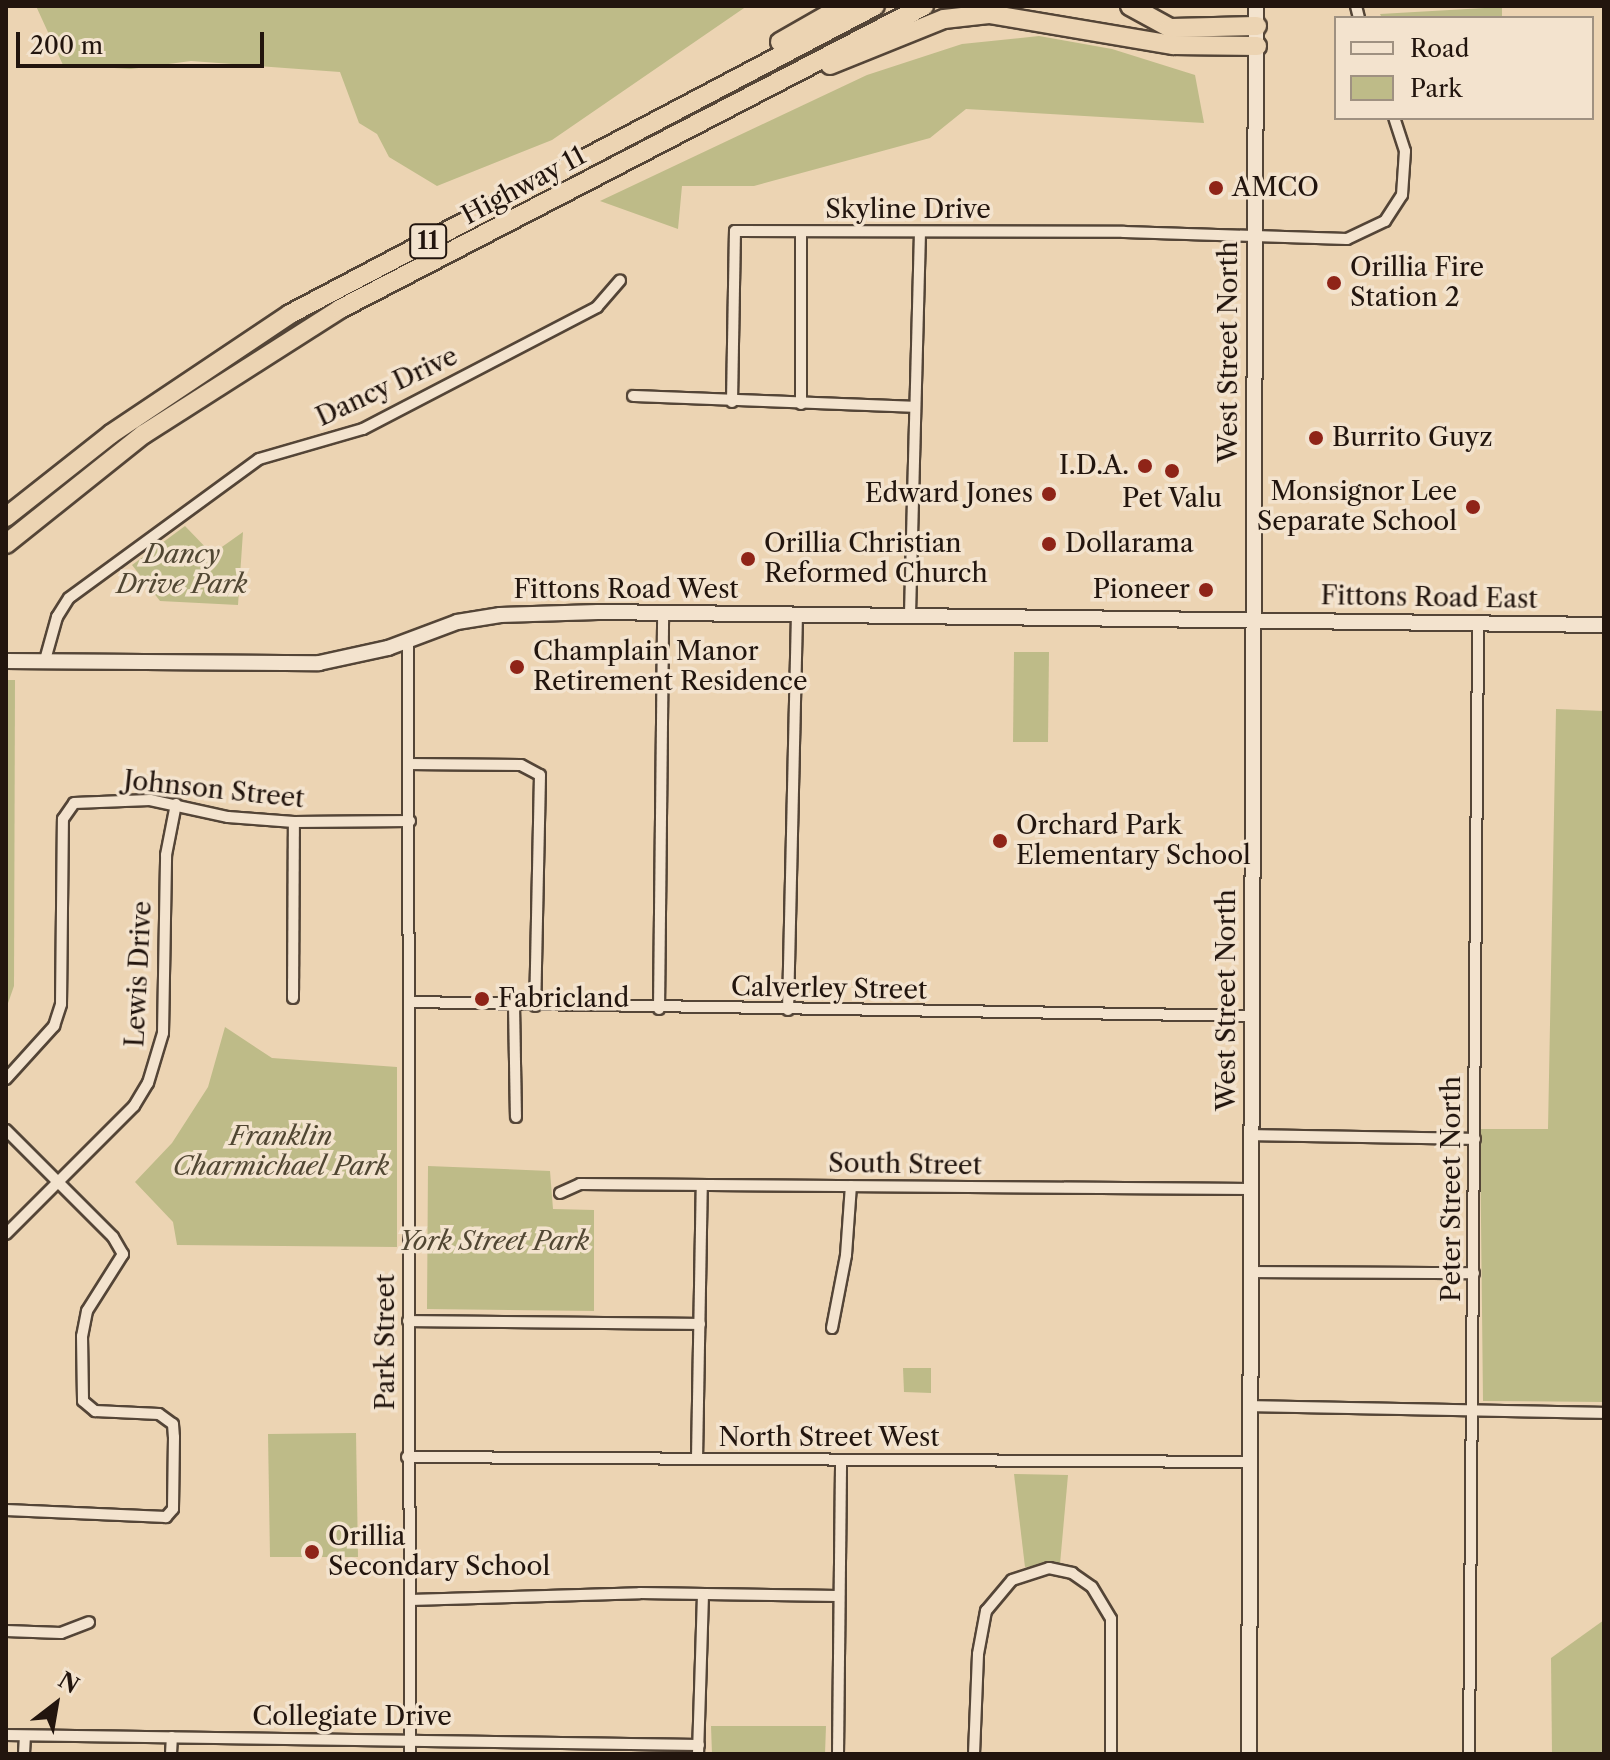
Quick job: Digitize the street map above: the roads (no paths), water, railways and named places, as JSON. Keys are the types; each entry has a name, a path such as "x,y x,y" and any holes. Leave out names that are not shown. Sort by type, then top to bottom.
{"highway":[{"path":"727,83 762,52 843,6"},
{"name":"Highway 11","path":"6,517 111,434 290,314 875,6"},
{"name":"Highway 11","path":"6,544 144,434 340,309 924,6"},
{"path":"1130,6 1170,28 1257,26"},
{"path":"781,78 804,76 963,15 989,14 1173,45 1257,46"}],"main road":[{"name":"West Street North","path":"1249,1754 1256,6"},
{"name":"Fittons Road West","path":"6,661 319,663 408,642 457,622 500,615 663,613 1253,618"},
{"name":"Fittons Road East","path":"1253,618 1604,625"}],"street":[{"name":"Skyline Drive","path":"732,402 735,231 1253,237 1335,241 1367,233 1385,221 1406,185 1405,151 1395,120"},
{"path":"801,232 801,404"},
{"path":"910,614 920,232"},
{"name":"Dancy Drive","path":"45,660 57,617 69,598 259,459 363,429 597,307 620,281"},
{"path":"633,396 914,407"},
{"path":"659,1009 663,613"},
{"path":"788,1010 797,615"},
{"name":"Peter Street North","path":"1469,1754 1478,623"},
{"name":"Park Street","path":"408,642 407,1457 410,1754"},
{"path":"408,764 521,765 540,775 535,1006"},
{"name":"Johnson Street","path":"6,1079 54,1026 61,1004 63,819 74,803 176,804 228,817 294,822 410,821"},
{"name":"Lewis Drive","path":"6,1234 134,1106 157,1059 165,1005 166,855 176,804"},
{"path":"293,998 294,822"},
{"name":"Calverley Street","path":"409,1002 659,1009 1250,1016"},
{"path":"514,1005 516,1117"},
{"path":"6,1130 113,1237 123,1254 87,1311 82,1336 83,1401 95,1411 159,1414 173,1424 173,1509 158,1520 6,1510"},
{"path":"1250,1135 1475,1139"},
{"name":"South Street","path":"560,1193 580,1184 1251,1189"},
{"path":"697,1459 702,1186"},
{"path":"832,1328 846,1255 851,1186"},
{"path":"1251,1272 1474,1273"},
{"path":"408,1321 700,1324"},
{"path":"1250,1406 1604,1413"},
{"name":"North Street West","path":"407,1457 841,1462 1250,1462"},
{"path":"838,1754 841,1462"},
{"path":"974,1754 978,1654 986,1611 1012,1580 1049,1568 1082,1578 1099,1595 1111,1619 1111,1754"},
{"path":"698,1749 703,1595"},
{"path":"410,1600 838,1596"},
{"path":"6,1631 61,1633 89,1622"},
{"name":"Collegiate Drive","path":"6,1735 279,1740 410,1737 698,1749"},
{"path":"24,1754 25,1736"},
{"path":"171,1754 172,1737"},
{"path":"278,1754 279,1740"}],"place":[{"name":"AMCO","path":"1216,188"},
{"name":"Orillia Fire Station 2","path":"1334,283"},
{"name":"Burrito Guyz","path":"1316,438"},
{"name":"I.D.A.","path":"1145,466"},
{"name":"Pet Valu","path":"1172,471"},
{"name":"Edward Jones","path":"1049,494"},
{"name":"Monsignor Lee Separate School","path":"1473,507"},
{"name":"Dollarama","path":"1049,544"},
{"name":"Orillia Christian Reformed Church","path":"748,559"},
{"name":"Pioneer","path":"1206,590"},
{"name":"Champlain Manor Retirement Residence","path":"517,667"},
{"name":"Orchard Park Elementary School","path":"1000,841"},
{"name":"Fabricland","path":"482,999"},
{"name":"Orillia Secondary School","path":"312,1552"}],"park label":[{"name":"Dancy Drive Park","path":"182,570"},
{"name":"Franklin Charmichael Park","path":"281,1152"},
{"name":"York Street Park","path":"494,1242"}]}
